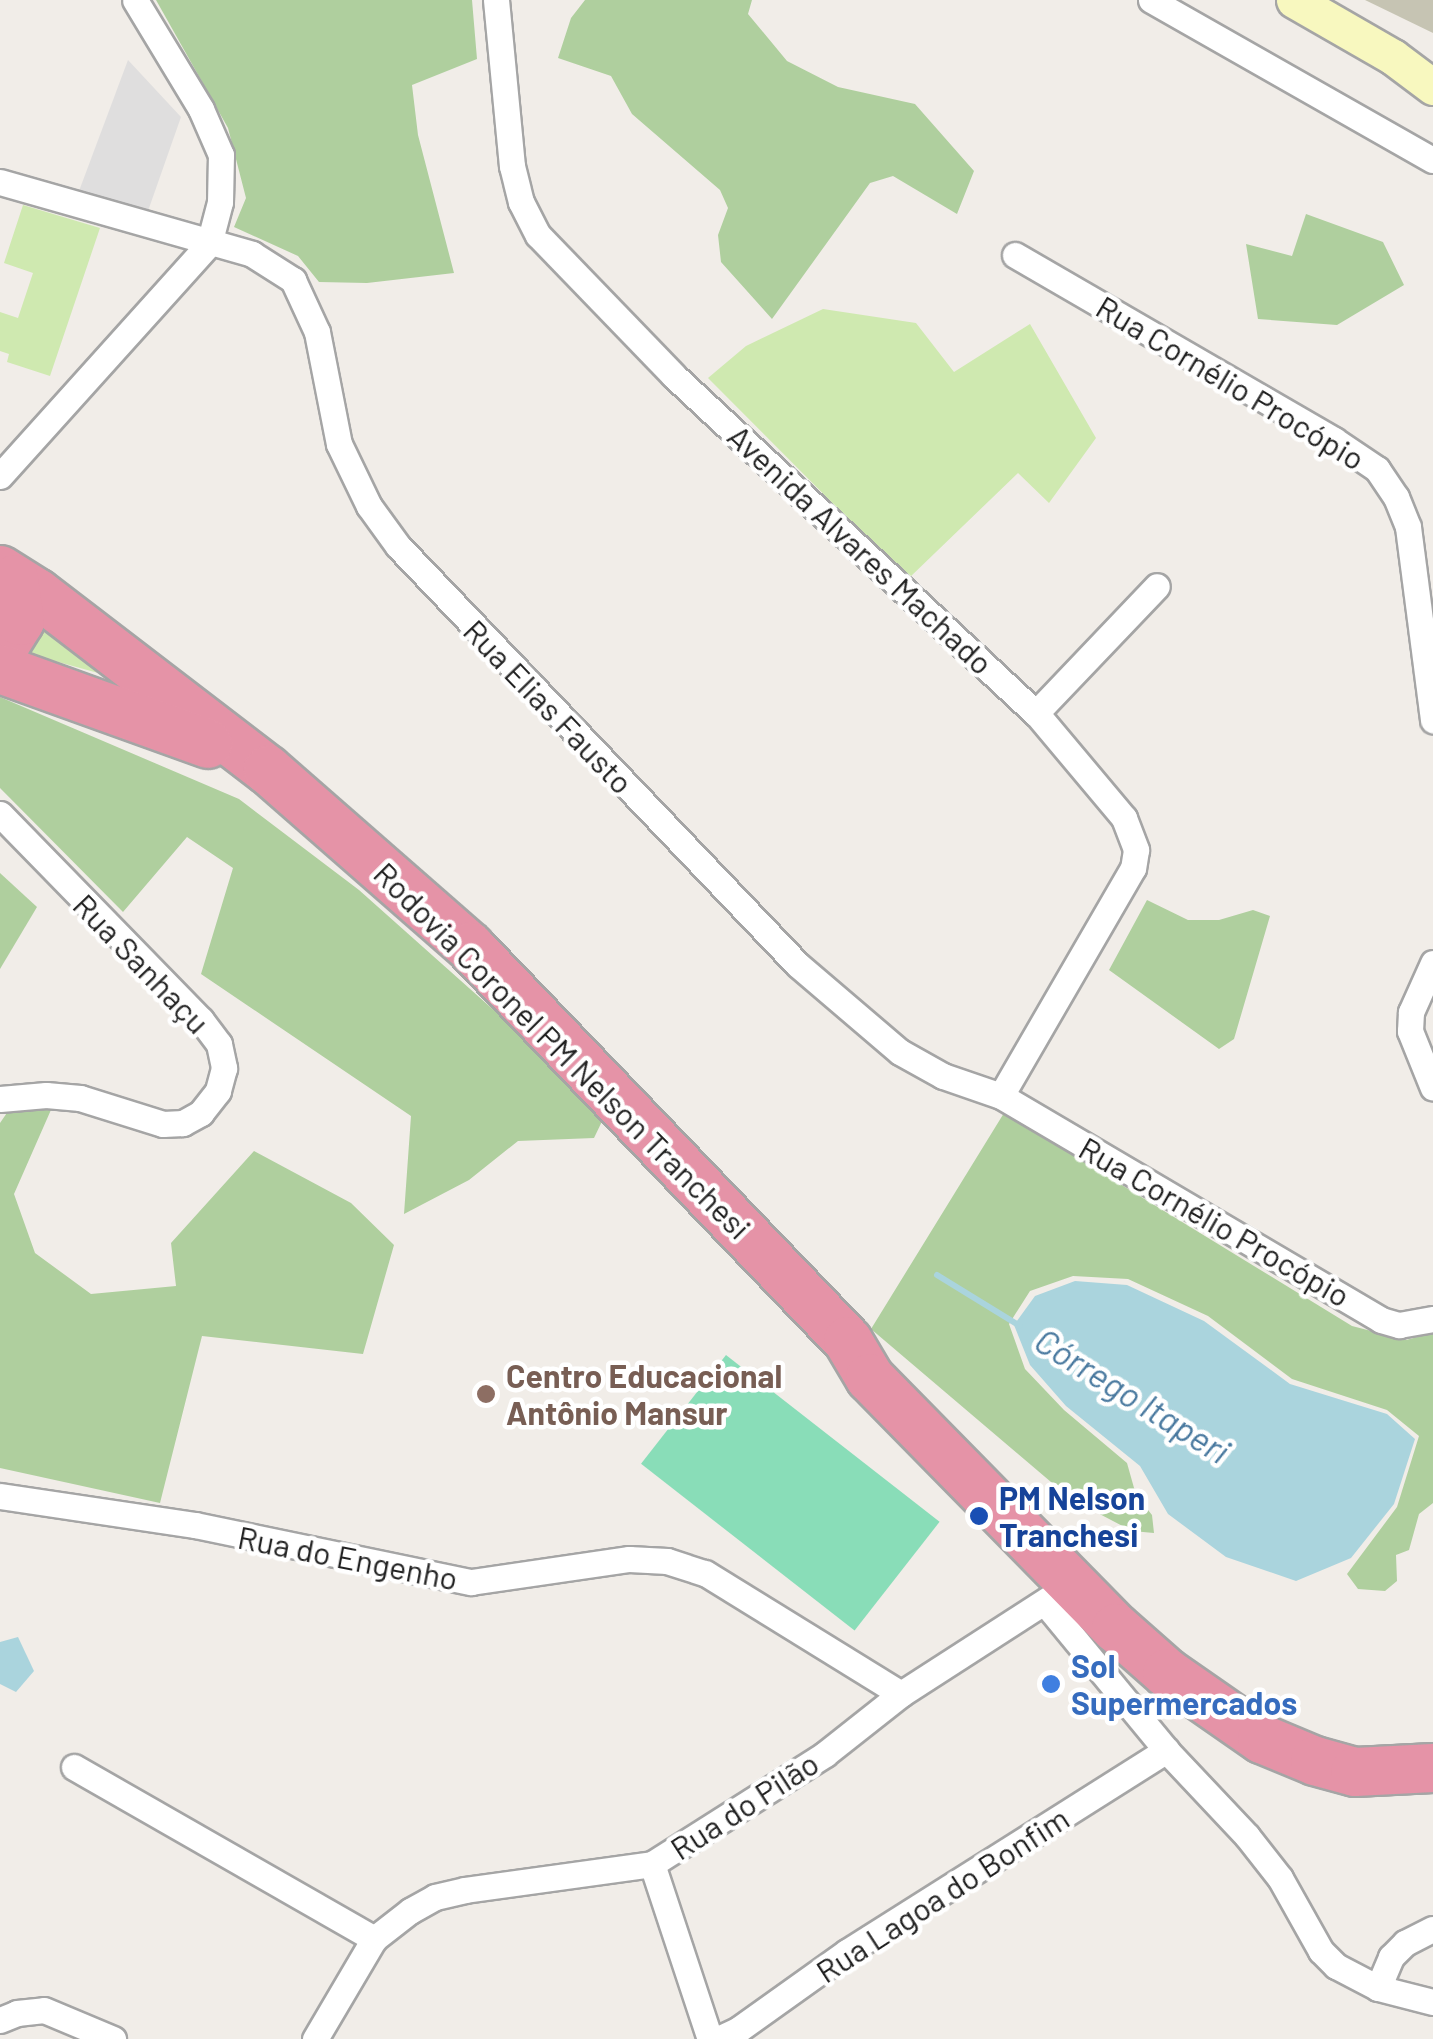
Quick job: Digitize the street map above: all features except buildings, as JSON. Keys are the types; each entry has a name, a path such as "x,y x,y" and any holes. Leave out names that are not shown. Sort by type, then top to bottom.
{"highway":[{"path":"0,653 20,621 7,574"},
{"name":"Rodovia Coronel PM Nelson Tranchesi","path":"7,574 268,770 470,947 848,1341 870,1378 1060,1593 1262,1738 1355,1772 1433,1768"},
{"name":"Rodovia Coronel PM Nelson Tranchesi","path":"0,669 150,720 268,770"},
{"name":"Rodovia Coronel PM Nelson Tranchesi","path":"848,1341 884,1364 990,1470 1086,1554 1138,1616 1228,1691 1319,1740 1392,1751 1433,1744"}],"main road":[{"path":"1294,0 1392,57 1433,87"}],"street":[{"path":"0,476 209,244 220,202 221,154 200,109 135,0"},
{"name":"Avenida Alvares Machado","path":"496,0 512,166 522,202 538,235 673,375 1036,714 1124,818 1136,850 1126,883 1001,1096"},
{"path":"1151,0 1433,160"},
{"name":"Rua Elias Fausto","path":"0,182 252,254 276,265 293,280 318,332 338,444 369,506 398,546 830,995 900,1052 943,1076 1001,1096"},
{"name":"Rua Cornélio Procópio","path":"1014,255 1334,440 1376,469 1396,497 1408,526 1433,720"},
{"path":"1036,714 1157,586"},
{"name":"Rua Sanhaçu","path":"0,814 201,1020 218,1044 224,1068 210,1102 201,1113 183,1123 163,1124 80,1098 3,1101"},
{"path":"1433,963 1411,1012 1410,1031 1433,1088"},
{"name":"Rua Cornélio Procópio","path":"1001,1096 1380,1320 1417,1325 1433,1320"},
{"name":"Rua do Engenho","path":"0,1496 194,1525 471,1582 630,1559 667,1561 706,1573 901,1694"},
{"path":"1060,1593 1166,1750 1280,1878 1321,1951 1336,1966 1378,1988 1433,2002"},
{"name":"Rua do Pilão","path":"314,2039 374,1939 434,1897 652,1864 824,1754 901,1694 1060,1593"},
{"name":"Rua Lagoa do Bonfim","path":"726,2037 846,1952 1166,1750"},
{"path":"74,1766 374,1939"},
{"path":"652,1864 726,2037"},
{"path":"1378,1988 1391,1957 1405,1943 1433,1930"},
{"path":"0,2020 17,2012 44,2010 114,2039"}],"shaded area":[{"path":"1365,0 1433,0 1433,33"},
{"path":"128,60 181,117 148,211 79,191"}],"green space":[{"path":"156,0 472,0 477,59 412,85 418,135 454,273 367,283 319,282 298,256 234,227 246,198 228,128"},
{"path":"585,0 752,0 748,14 787,61 838,87 915,104 974,171 957,214 893,176 870,183 772,319 721,262 718,235 728,208 720,190 632,114 611,76 558,58 571,18"},
{"path":"23,205 100,228 50,376 7,362 9,354 0,351 0,312 18,318 33,273 4,263"},
{"path":"1306,214 1383,242 1404,285 1337,325 1258,319 1246,244 1292,256"},
{"path":"823,309 916,323 954,372 1030,324 1096,438 1049,503 1018,473 908,579 708,378 746,346"},
{"path":"39,613 109,676 22,652 37,641"},
{"path":"0,697 239,799 359,890 607,1111 594,1138 518,1141 469,1180 404,1214 411,1116 201,974 233,868 187,837 123,912 0,788"},
{"path":"0,873 37,907 0,969"},
{"path":"1147,900 1188,920 1219,920 1253,910 1270,916 1234,1039 1219,1049 1109,970"},
{"path":"54,1103 14,1194 35,1253 91,1294 176,1286 171,1243 254,1151 351,1203 394,1245 363,1354 202,1336 160,1503 0,1468 0,1123 11,1107"},
{"path":"1004,1113 1352,1326 1406,1340 1433,1333 1433,1503 1419,1514 1409,1550 1396,1555 1397,1581 1385,1591 1358,1589 1347,1574 1397,1507 1419,1436 1387,1410 1292,1379 1208,1316 1128,1279 1073,1276 1030,1291 1009,1324 1025,1369 1064,1410 1127,1463 1136,1495 1152,1515 1154,1533 1132,1531 1071,1499 871,1329"},
{"path":"726,1355 940,1522 855,1631 641,1464"}],"water":[{"path":"1075,1281 1127,1285 1204,1321 1290,1384 1387,1414 1415,1439 1394,1504 1351,1558 1296,1581 1226,1557 1168,1514 1140,1466 1066,1406 1030,1365 1014,1325 1035,1296"},
{"path":"18,1637 34,1671 16,1692 0,1684 0,1642"}],"waterway":[{"name":"Córrego Itaperi","path":"937,1275 1020,1326"}],"place":[{"name":"Centro Educacional Antônio Mansur","path":"486,1394"},
{"name":"PM Nelson Tranchesi","path":"979,1516"},
{"name":"Sol Supermercados","path":"1051,1684"}]}
